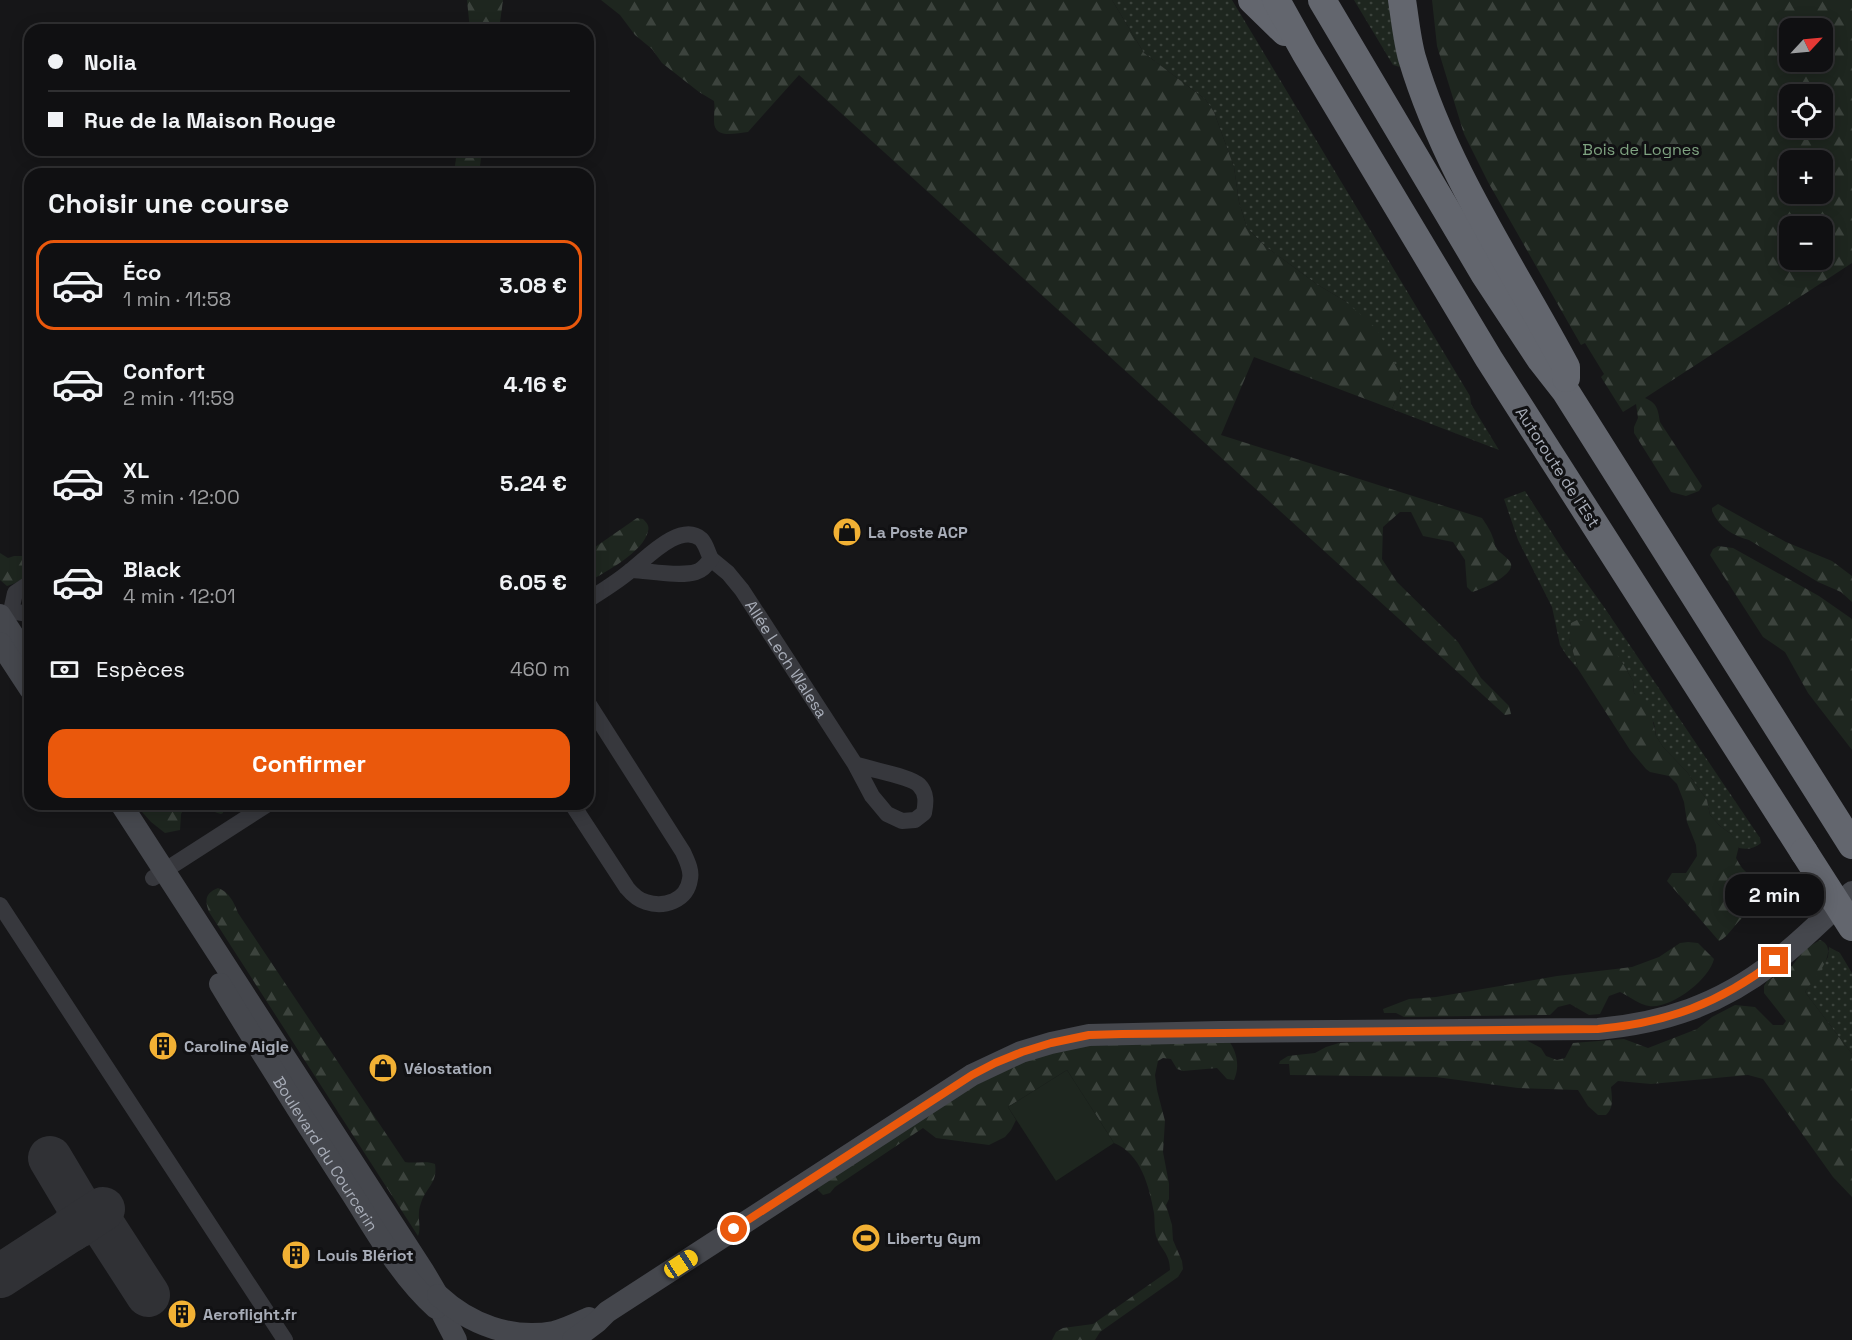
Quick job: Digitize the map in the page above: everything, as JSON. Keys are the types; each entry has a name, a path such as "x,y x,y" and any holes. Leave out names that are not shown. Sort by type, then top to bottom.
{"highway":[{"path":"1252,0 1305,52"},
{"name":"Autoroute de l’Est","path":"1276,0 1489,359 1852,927"},
{"path":"1322,0 1485,275 1541,360 1566,392 1847,837"},
{"path":"1402,0 1411,56 1434,120 1474,204 1566,367 1566,392"}],"street":[{"name":"Allée Lech Walesa","path":"594,596 673,539 691,534 700,539 707,548 711,560 728,573 742,590 855,764"},
{"path":"632,570 679,574 696,572 711,560"},
{"path":"3,616 15,593 24,587"},
{"path":"3,616 24,614"},
{"path":"3,616 24,652"},
{"path":"0,643 24,680"},
{"path":"576,810 627,888 636,897 646,902 660,904 671,903 681,897 691,878 683,852 594,712"},
{"name":"Boulevard du Courcerin","path":"110,810 158,874"},
{"name":"Boulevard du Courcerin","path":"124,810 202,954 278,1080 418,1292 439,1303 456,1340"},
{"path":"158,874 259,810"},
{"path":"573,1340 607,1312 972,1075 1022,1052 1089,1035 1598,1029 1651,1022 1698,1007 1741,986 1775,961 1852,892"},
{"path":"0,904 285,1340"},
{"path":"439,1303 468,1318 517,1337 554,1332 607,1312"}],"green space":[{"path":"467,0 503,0 500,24 469,24"},
{"path":"601,0 1112,0 1144,53 1205,99 1214,112 1234,167 1239,202 1247,228 1265,246 1318,285 1345,301 1377,329 1398,370 1401,387 1392,409 1254,357 1221,435 1482,518 1497,549 1508,559 1511,568 1502,577 1482,588 1472,592 1467,587 1465,560 1453,542 1423,536 1411,512 1400,512 1383,527 1382,559 1397,582 1458,642 1481,678 1509,706 1511,714 1505,715 799,75 748,132 721,133 715,126 714,101 662,63 652,49 635,35 620,15"},
{"path":"1112,0 1232,0 1470,396 1471,404 1499,450 1392,409 1401,387 1345,301 1318,285 1265,246 1247,228 1239,202 1234,167 1214,112 1205,99 1144,53"},
{"path":"1354,0 1391,0 1400,67 1393,65"},
{"name":"Bois de Lognes","path":"1432,0 1852,0 1852,263 1645,398 1656,407 1660,422 1702,486 1699,491 1686,496 1671,492 1634,433 1638,418 1636,404 1623,412 1601,377 1604,374 1585,343 1581,345 1488,182 1464,134 1437,46"},
{"path":"456,156 481,156 480,168 455,168"},
{"path":"1525,491 1760,838 1759,845 1748,849 1739,848 1731,834 1710,815 1707,800 1687,772 1663,747 1656,736 1654,723 1634,693 1633,681 1622,662 1569,638 1578,669 1567,656 1560,645 1552,607 1518,540 1504,499"},
{"path":"1718,504 1786,542 1832,561 1852,576 1852,602 1841,592 1818,582 1749,540 1727,530 1718,522 1712,511 1712,508"},
{"path":"637,518 643,519 647,524 648,531 645,539 632,554 594,578 594,548"},
{"path":"1718,546 1733,548 1819,596 1852,619 1852,750 1808,693 1785,652 1763,637 1710,555"},
{"path":"0,553 8,558 22,556 24,577 7,586 0,580"},
{"path":"1577,620 1589,621 1601,631 1622,662 1633,681 1634,693 1651,712 1656,736 1663,747 1687,772 1707,800 1710,815 1731,834 1739,846 1736,858 1742,868 1754,876 1779,880 1788,888 1791,896 1787,900 1747,914 1719,941 1667,881 1672,873 1686,873 1697,856 1696,845 1677,784 1669,776 1646,769 1630,750 1578,669 1569,638 1571,623"},
{"path":"140,810 183,810 180,830 165,833"},
{"path":"210,810 223,810 221,814"},
{"path":"218,888 231,898 238,913 405,1162 435,1164 435,1176 420,1208 418,1236 209,912 207,897"},
{"path":"1820,940 1826,944 1827,957 1805,992 1852,1054 1852,1197 1833,1177 1763,1079 1748,1075 1651,1084 1618,1081 1611,1087 1612,1102 1609,1112 1606,1115 1598,1115 1588,1106 1578,1090 1518,1088 1436,1077 1290,1075 1289,1064 1279,1064 1288,1056 1315,1053 1339,1043 1373,1041 1526,1040 1541,1048 1546,1056 1557,1060 1565,1058 1573,1043 1624,1039 1648,1048 1697,1029 1712,1017 1735,1005 1755,1007 1773,1025 1783,1025 1786,1021 1764,993 1764,986 1767,981 1792,966 1805,949"},
{"path":"1680,943 1698,943 1714,959 1711,967 1688,992 1658,1006 1646,1005 1620,992 1609,996 1600,1014 1589,1015 1570,1004 1558,1007 1550,1015 1404,1017 1396,1013 1384,1013 1383,1009 1409,999 1436,997 1557,976 1632,967 1659,957"},
{"path":"1829,947 1840,953 1852,973 1852,1054 1805,992 1828,957"},
{"path":"1229,1041 1237,1060 1234,1080 1227,1079 1217,1068 1183,1071 1177,1069 1171,1059 1163,1058 1158,1061 1155,1075 1165,1121 1163,1152 1169,1184 1169,1199 1166,1205 1172,1225 1173,1240 1183,1269 1178,1277 1100,1332 1095,1340 1052,1340 1056,1332 1063,1328 1093,1324 1170,1270 1170,1264 1156,1236 1152,1203 1142,1172 1131,1155 1114,1143 1067,1070 1008,1107 1016,1120 1011,1130 1005,1137 989,1145 936,1138 923,1128 835,1187 830,1193 823,1195 818,1190 819,1184 956,1095 1028,1059 1085,1045"},
{"path":"1067,1070 1114,1143 1056,1181 1008,1107"}],"taxiway":[{"path":"50,1158 78,1205 79,1218 71,1230"},
{"path":"0,1276 103,1209"},
{"path":"71,1230 88,1222 104,1227 148,1295"}],"place":[{"name":"La Poste ACP","path":"847,532"},
{"name":"Caroline Aigle","path":"163,1046"},
{"name":"Vélostation","path":"383,1068"},
{"name":"Liberty Gym","path":"866,1238"},
{"name":"Louis Blériot","path":"296,1255"},
{"name":"Aeroflight.fr","path":"182,1314"}],"route":[{"path":"734,1229 972,1075 1022,1052 1051,1043 1089,1035 1122,1034 1626,1027 1675,1016 1698,1007 1741,986 1775,961"}]}
